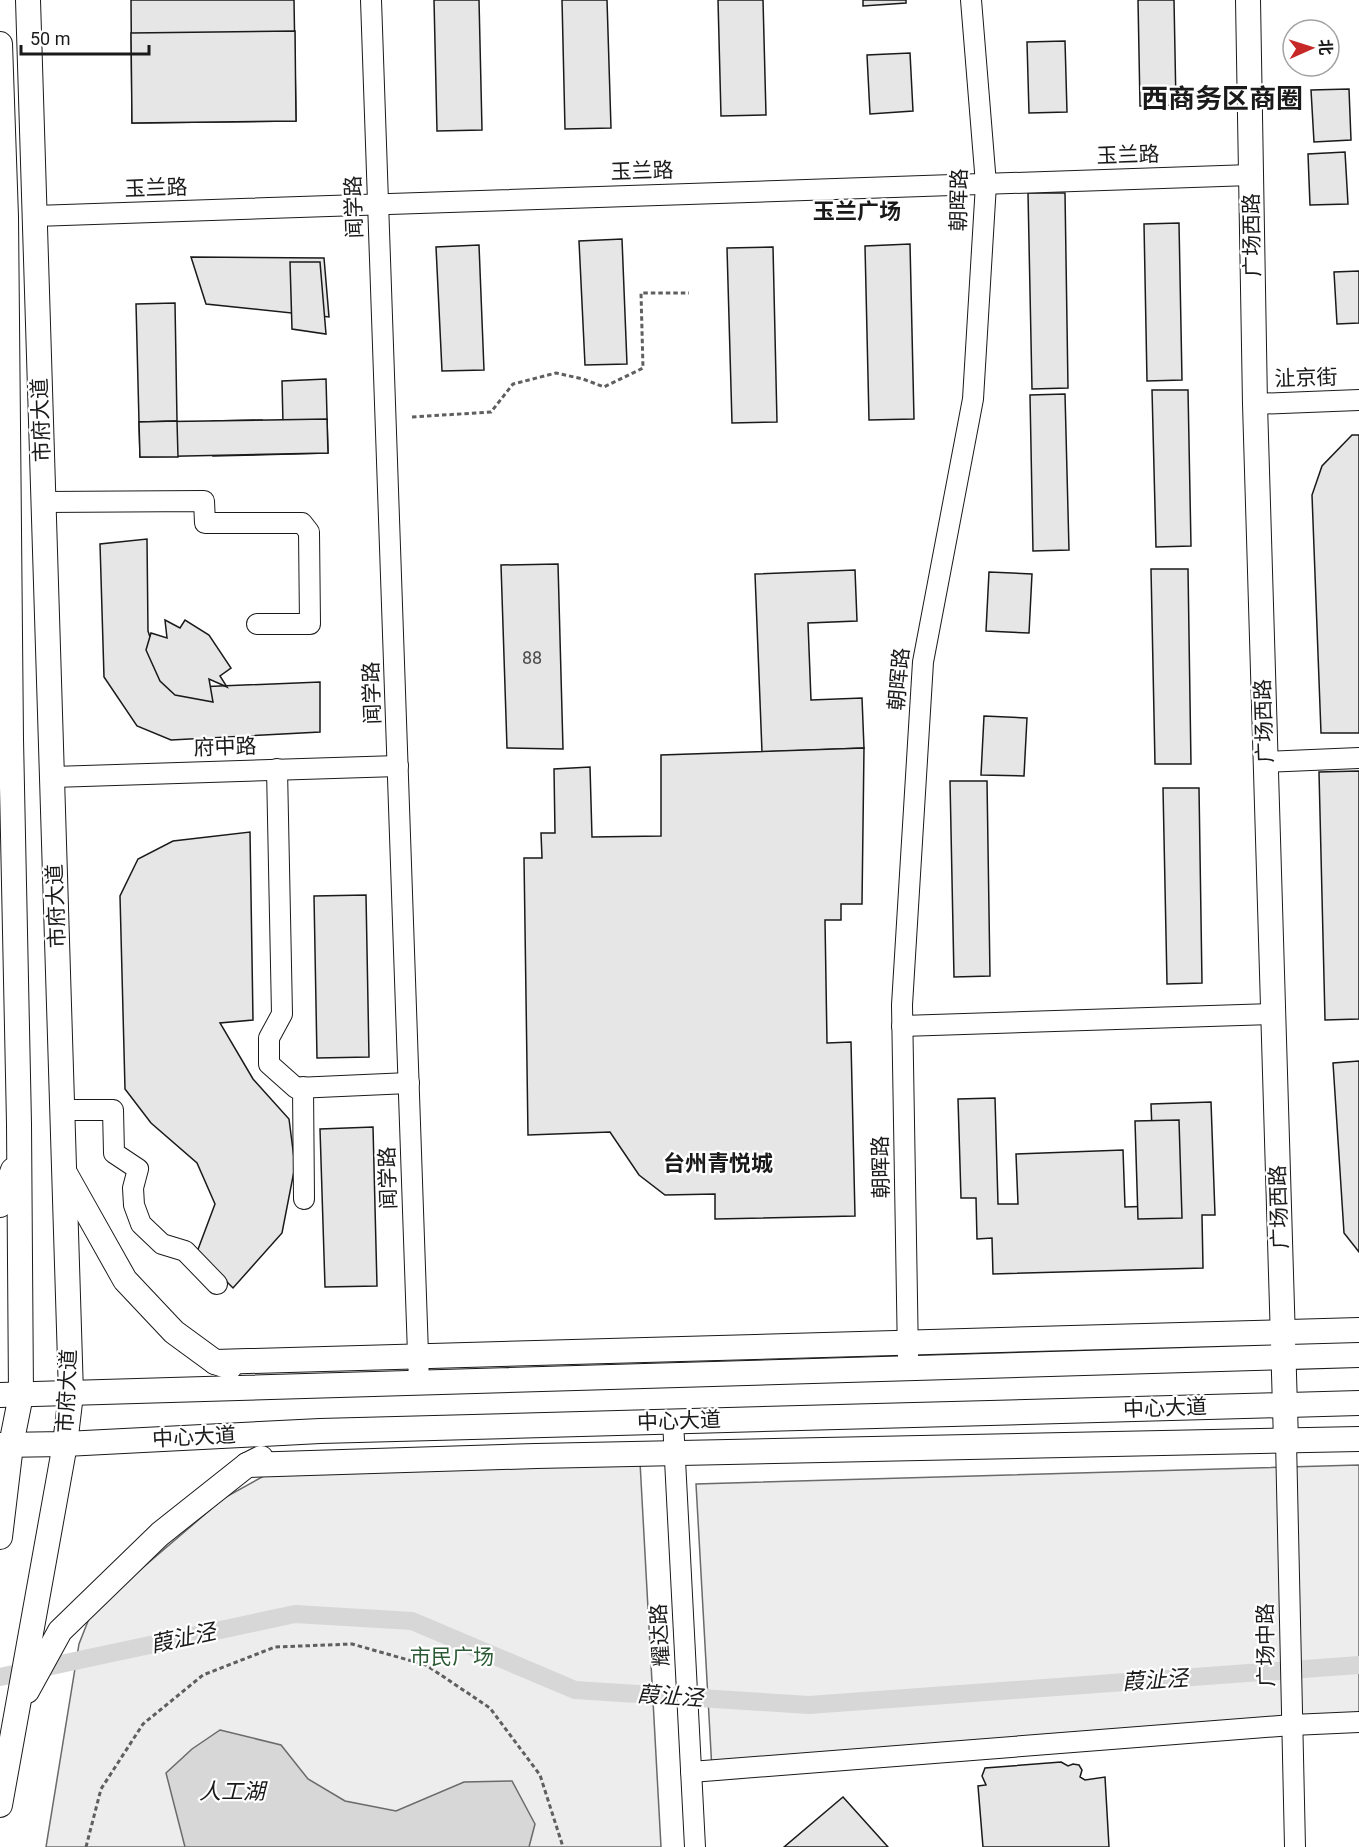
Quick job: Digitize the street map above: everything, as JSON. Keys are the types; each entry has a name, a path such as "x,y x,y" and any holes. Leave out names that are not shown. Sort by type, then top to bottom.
{"main road":[{"name":"市府大道","path":"0,1805 65,1444 71,1394 28,0"},
{"name":"广场西路","path":"1248,0 1255,404 1286,1442"},
{"name":"市府大道","path":"0,44 6,780 18,1156 10,1395 0,1537"},
{"path":"0,1205 18,1156"},
{"path":"64,1172 125,1280 174,1332 215,1362 262,1377 314,1387"},
{"path":"215,1362 1359,1330"},
{"path":"10,1395 1359,1355"},
{"name":"中心大道","path":"6,1445 320,1431 1359,1403"},
{"path":"17,1710 60,1631 160,1534 247,1465 320,1431"},
{"path":"247,1465 536,1456 1359,1439"}],"street":[{"name":"闻学路","path":"371,0 419,1383"},
{"name":"朝晖路","path":"909,1368 902,1026 923,662 973,399 986,184 970,0"},
{"name":"玉兰路","path":"35,216 1251,175"},
{"name":"沚京街","path":"1255,404 1359,400"},
{"path":"44,502 204,501 205,523 302,523 309,532 310,624 257,624"},
{"path":"1266,762 1359,758"},
{"name":"府中路","path":"52,777 398,766"},
{"path":"277,769 282,1014 268,1038 269,1064 296,1088 409,1083"},
{"path":"902,1026 1273,1014"},
{"path":"303,1087 304,1199"},
{"path":"62,1110 113,1110 114,1153 138,1169 133,1188 134,1205 141,1224 162,1244 185,1251 217,1284"},
{"name":"耀达路","path":"673,1421 694,1847"},
{"name":"广场中路","path":"1286,1442 1295,1847"},
{"path":"691,1772 1292,1716 1359,1722"}],"path":[{"path":"412,417 490,412 513,384 556,373 604,387 643,368 641,293 688,293"},
{"path":"86,1847 101,1789 143,1724 203,1675 275,1647 352,1644 426,1665 490,1708 540,1775 562,1847"}],"shaded area":[{"name":"市民广场","path":"640,1462 661,1847 46,1847 79,1644 92,1611 224,1498 273,1471"},
{"path":"1359,1465 1359,1722 712,1770 696,1484"}],"water":[{"name":"人工湖","path":"220,1730 281,1745 308,1779 345,1801 396,1811 464,1782 512,1781 535,1824 529,1847 185,1847 166,1773 192,1749"}],"building":[{"path":"131,0 294,0 296,121 132,123"},
{"path":"434,0 479,0 482,130 437,131"},
{"path":"562,0 607,0 611,128 565,129"},
{"path":"718,0 763,0 766,115 721,116"},
{"path":"863,0 906,0 906,3 863,6"},
{"path":"1138,0 1174,0 1176,105 1140,106"},
{"path":"295,31 296,121 132,123 131,33"},
{"path":"1065,41 1067,112 1029,113 1027,42"},
{"path":"910,53 913,111 870,114 867,55"},
{"path":"1349,89 1351,140 1314,142 1311,90"},
{"path":"1345,152 1348,204 1310,205 1308,154"},
{"path":"1028,193 1065,193 1068,388 1032,389"},
{"path":"1179,223 1182,380 1147,381 1144,224"},
{"path":"622,239 627,364 585,365 579,241"},
{"path":"910,244 914,419 869,420 865,246"},
{"path":"479,245 484,370 442,371 436,247"},
{"path":"773,247 777,422 732,423 727,248"},
{"path":"191,257 324,258 329,317 206,304"},
{"path":"290,262 320,262 326,334 292,329"},
{"path":"1359,271 1359,323 1337,324 1334,272"},
{"path":"175,303 177,421 139,422 136,304"},
{"path":"326,379 328,453 213,456 212,421 262,420 262,424 283,423 282,381"},
{"path":"1152,390 1188,390 1191,546 1156,547"},
{"path":"1065,394 1069,550 1033,551 1030,395"},
{"path":"327,419 328,453 140,457 139,422"},
{"path":"177,421 178,457 140,457 139,422"},
{"path":"1352,435 1359,435 1359,733 1321,733 1312,495 1322,466"},
{"path":"147,539 148,631 160,666 196,687 320,682 320,732 171,740 137,726 104,677 100,544"},
{"path":"558,564 563,749 507,748 501,565"},
{"path":"1151,569 1188,569 1191,764 1155,764"},
{"path":"855,570 857,621 808,623 811,700 862,698 864,748 762,752 755,574"},
{"path":"989,572 1032,574 1029,633 986,631"},
{"path":"165,620 180,628 185,620 209,635 231,668 220,676 227,687 209,679 213,702 175,695 160,681 146,650 151,633 167,638"},
{"path":"984,716 1027,718 1024,776 981,775"},
{"path":"864,748 862,904 841,904 841,920 825,920 827,1043 851,1042 855,1216 715,1219 715,1194 665,1195 639,1175 610,1132 528,1135 524,858 542,858 541,833 555,833 554,769 590,767 592,837 661,836 661,755"},
{"path":"1359,771 1359,1019 1325,1020 1319,772"},
{"path":"950,781 987,781 990,976 954,977"},
{"path":"1163,788 1199,788 1202,983 1167,984"},
{"path":"250,832 253,1020 220,1023 253,1079 289,1119 295,1166 282,1233 233,1288 197,1252 215,1204 197,1163 151,1123 125,1089 120,896 138,859 173,841"},
{"path":"366,895 369,1057 317,1058 314,896"},
{"path":"1359,1061 1359,1252 1344,1233 1333,1063"},
{"path":"995,1098 998,1204 1018,1204 1016,1154 1123,1150 1125,1207 1155,1206 1151,1104 1211,1102 1215,1215 1202,1215 1203,1268 993,1274 992,1238 977,1239 976,1198 961,1198 958,1099"},
{"path":"1179,1120 1182,1218 1138,1219 1135,1121"},
{"path":"373,1127 377,1286 325,1287 320,1129"},
{"path":"1061,1762 1068,1766 1079,1765 1082,1770 1080,1777 1085,1780 1105,1777 1109,1847 983,1847 978,1786 986,1785 982,1776 985,1768"},
{"path":"843,1797 888,1847 784,1847"}],"waterway":[{"name":"葭沚泾","path":"0,1677 295,1614 412,1621 575,1690 809,1705 1359,1665"}],"district":[{"name":"西商务区商圈","path":"1222,99"},
{"name":"玉兰广场","path":"857,211"},
{"name":"台州青悦城","path":"718,1163"}]}
